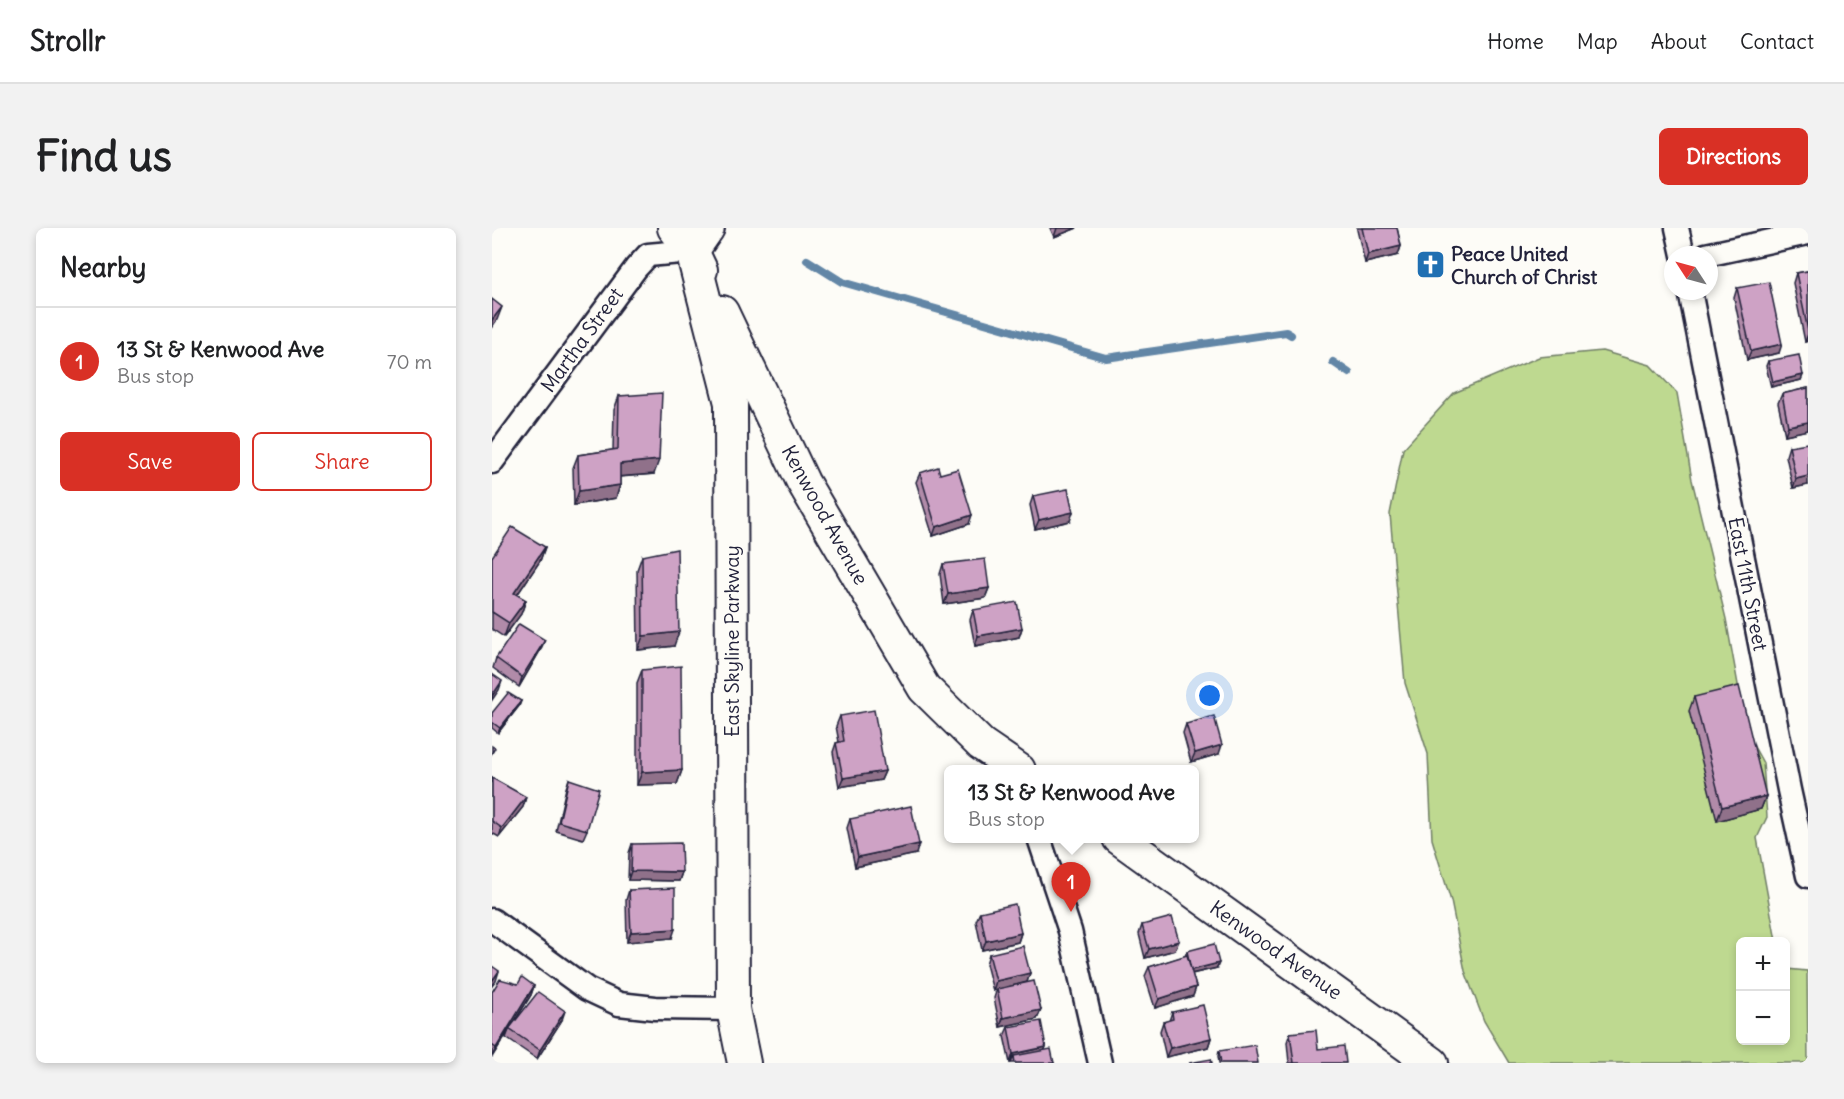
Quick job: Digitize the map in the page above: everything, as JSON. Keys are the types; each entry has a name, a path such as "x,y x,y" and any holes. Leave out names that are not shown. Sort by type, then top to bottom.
{"street":[{"path":"1677,228 1681,246"},
{"path":"1718,252 1808,233"},
{"name":"Martha Street","path":"492,462 636,268 648,255 691,236"},
{"name":"Kenwood Avenue","path":"691,236 803,482 918,678 924,688 989,757 1007,765"},
{"name":"East Skyline Parkway","path":"691,236 731,403 733,1010 744,1063"},
{"name":"East 11th Street","path":"1692,300 1798,789 1808,876"},
{"path":"1041,843 1070,931 1100,1063"},
{"name":"Kenwood Avenue","path":"1126,843 1432,1063"},
{"path":"492,920 587,989 619,1004 655,1008 733,1010"}],"green space":[{"path":"1602,351 1650,365 1677,393 1692,480 1726,619 1747,734 1763,763 1767,817 1757,838 1775,937 1736,937 1736,1045 1790,1045 1790,969 1807,971 1808,1063 1509,1063 1484,1021 1465,971 1451,901 1432,839 1428,754 1405,683 1390,514 1403,449 1454,393 1539,357"}],"building":[{"path":"1362,228 1397,228 1401,246 1368,254"},
{"path":"1808,271 1808,331 1796,273"},
{"path":"1769,282 1782,344 1751,351 1737,288"},
{"path":"492,299 502,307 492,320"},
{"path":"1799,355 1803,375 1773,382 1768,361"},
{"path":"1808,388 1808,422 1788,426 1782,394"},
{"path":"662,393 659,460 620,464 620,485 579,491 578,455 618,449 619,396"},
{"path":"1808,443 1808,476 1796,479 1789,446"},
{"path":"938,467 940,474 958,469 972,515 936,527 920,473"},
{"path":"1068,489 1073,512 1039,520 1033,496"},
{"path":"512,527 545,547 514,593 526,600 509,623 492,612 492,557"},
{"path":"677,549 679,632 643,636 642,556"},
{"path":"985,559 989,588 948,594 943,564"},
{"path":"1017,602 1022,628 978,636 973,610"},
{"path":"519,624 545,640 522,677 496,658"},
{"path":"681,666 682,770 642,772 642,670"},
{"path":"492,674 502,681 492,696"},
{"path":"1739,686 1766,796 1722,807 1694,697"},
{"path":"508,693 521,701 500,728 492,722 492,713"},
{"path":"874,710 885,771 843,778 836,743 844,741 840,716"},
{"path":"1214,716 1222,745 1195,753 1186,724"},
{"path":"492,778 526,797 502,828 492,821"},
{"path":"569,779 599,789 587,830 559,822"},
{"path":"911,806 919,844 858,857 850,819"},
{"path":"681,843 682,872 631,871 632,844"},
{"path":"675,888 675,929 631,932 629,890"},
{"path":"1015,904 1021,933 986,941 980,912"},
{"path":"1172,917 1179,941 1149,949 1142,925"},
{"path":"1214,944 1219,963 1191,970 1187,951"},
{"path":"1023,946 1030,973 996,981 989,954"},
{"path":"1187,955 1196,987 1159,999 1149,967"},
{"path":"492,966 499,971 492,981"},
{"path":"522,977 534,986 496,1048 492,1045 492,992 500,979 518,984"},
{"path":"1034,981 1041,1010 1003,1018 997,989"},
{"path":"538,992 565,1011 540,1050 509,1029"},
{"path":"1203,1005 1211,1038 1170,1048 1163,1022 1173,1019 1172,1012"},
{"path":"1041,1021 1046,1047 1013,1054 1008,1027"},
{"path":"1316,1030 1318,1049 1344,1046 1346,1063 1294,1063 1290,1033"},
{"path":"1255,1045 1258,1063 1221,1063 1219,1051"},
{"path":"1051,1049 1054,1063 1015,1063 1014,1056"},
{"path":"1211,1059 1212,1063 1189,1063"}],"waterway":[{"path":"807,260 842,282 1106,358 1286,332 1291,335"},
{"path":"1333,362 1349,373"}],"place":[{"name":"Peace United Church of Christ","path":"1430,265"},
{"name":"13 St & Kenwood Ave","path":"1071,912"}]}
